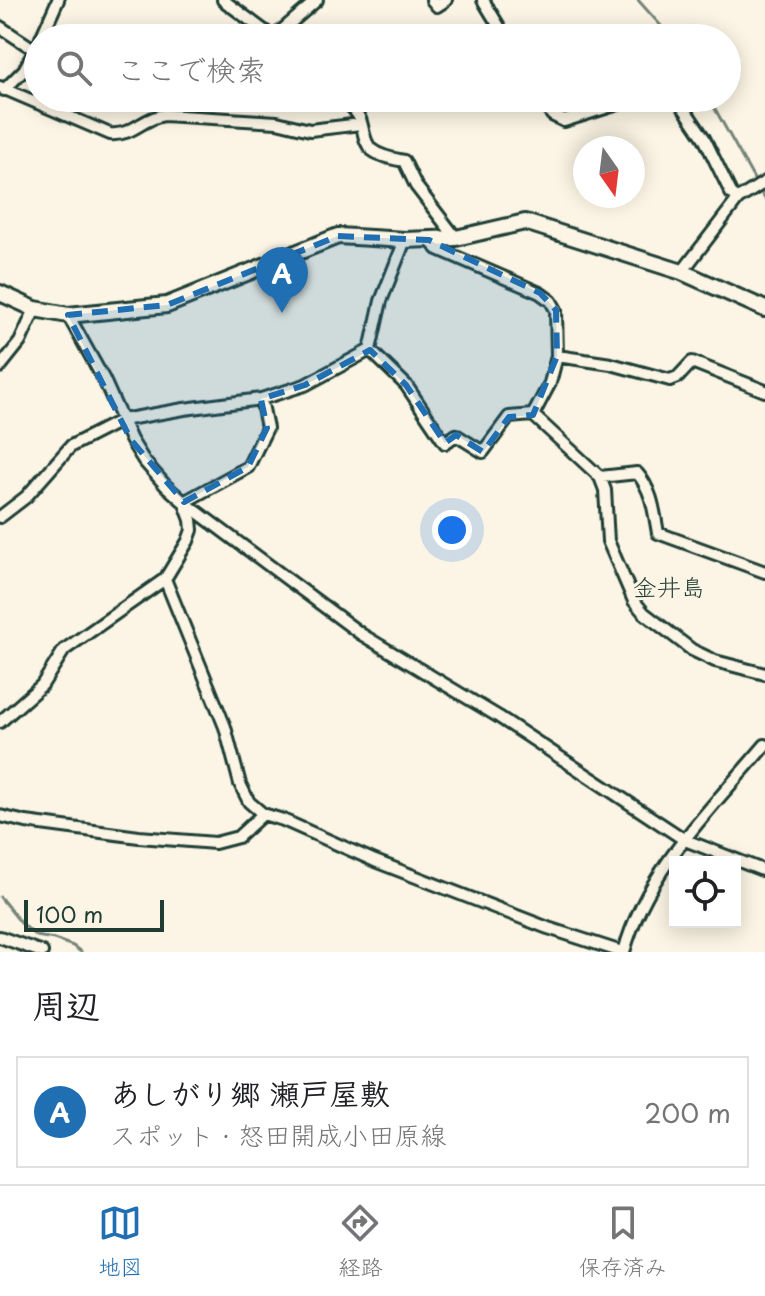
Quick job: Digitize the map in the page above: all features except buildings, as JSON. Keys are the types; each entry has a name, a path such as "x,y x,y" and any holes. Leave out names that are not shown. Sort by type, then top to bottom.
{"main road":[{"path":"0,293 35,309 68,315 167,305 338,236 405,240 456,238 525,222 682,272 765,309"}],"street":[{"path":"47,24 58,0"},
{"path":"223,0 255,24"},
{"path":"290,24 317,0"},
{"path":"432,0 437,6 446,0"},
{"path":"483,0 498,24"},
{"path":"0,27 24,40"},
{"path":"24,70 2,89 24,98"},
{"path":"57,112 117,135 128,133 149,119 164,115 277,122 310,130 361,124"},
{"path":"355,112 367,144 373,151 404,161 416,186 456,238"},
{"path":"550,112 564,121 593,112"},
{"path":"686,112 704,138 731,193 738,199"},
{"path":"682,272 738,199 765,182"},
{"path":"0,517 26,497 71,446 122,420 261,399 305,385 370,350 381,301 405,240"},
{"path":"429,240 438,249 540,293 551,301 556,310 557,356 550,383 533,415"},
{"path":"0,367 20,342 35,309"},
{"path":"68,315 144,461 184,502 361,634 499,717 685,840 765,871"},
{"path":"370,350 406,385 445,443 456,435 483,452 509,417 533,415 600,477 605,490 608,541 634,601 644,613 692,650 715,661 765,674"},
{"path":"557,356 611,364 670,380 678,377 692,362 765,391"},
{"path":"184,502 248,467 267,428 261,399"},
{"path":"600,477 637,473 645,482 652,500 658,533 765,572"},
{"path":"0,722 42,685 64,650 165,579 192,530 184,502"},
{"path":"165,579 225,727 240,784 249,802 263,814 548,928 623,952 643,901 685,840 765,745"},
{"path":"0,805 0,816 26,822 139,837 215,843 238,837 263,814"},
{"path":"0,937 42,952"}],"highlighted area":[{"path":"338,236 429,240 540,293 556,310 557,356 533,415 509,417 483,452 456,435 445,443 406,385 370,350 305,385 261,399 267,428 248,467 184,502 131,440 68,315 167,305"}],"waterway":[{"path":"638,0 659,24"},
{"path":"717,112 765,199"},
{"path":"0,897 36,936 54,939 81,952"}],"place":[{"name":"あしがり郷 瀬戸屋敷","path":"282,313"}],"district":[{"name":"金井島","path":"669,586"}]}
